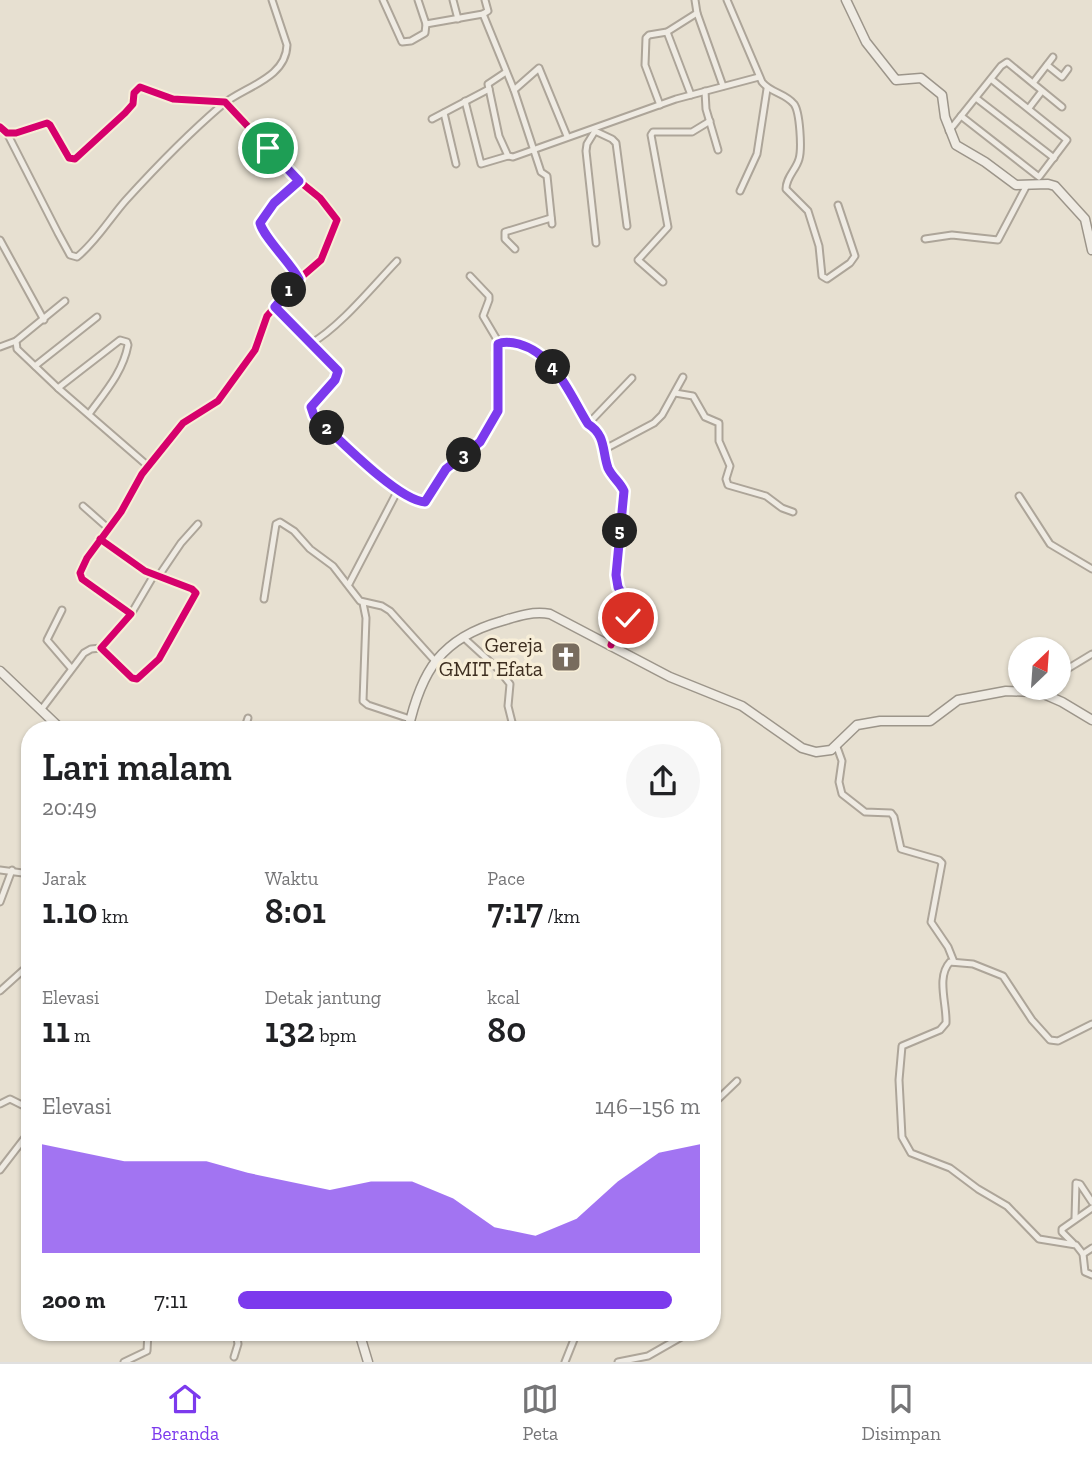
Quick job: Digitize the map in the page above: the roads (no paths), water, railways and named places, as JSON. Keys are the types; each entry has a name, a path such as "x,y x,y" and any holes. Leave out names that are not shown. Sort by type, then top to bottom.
{"street":[{"path":"0,127 7,133 58,233 75,258 171,153 225,102 266,78 278,67 286,53 286,40 272,0"},
{"path":"383,0 402,42 405,43 428,30 418,0"},
{"path":"453,0 458,19"},
{"path":"426,24 483,14 488,11 485,0"},
{"path":"695,0 696,13 723,86"},
{"path":"727,0 759,77 767,89 788,99 798,111 800,156 787,179 786,189 808,211 819,246 822,276 827,279 850,263 855,256 838,205"},
{"path":"846,0 866,42 896,80 921,78 942,95 945,117 956,145 1014,184 1055,186 1084,219 1092,250"},
{"path":"660,105 645,65 646,41 649,35 667,32 696,13"},
{"path":"483,14 514,90 541,172 547,176 552,221 505,232 505,239 515,249"},
{"path":"667,32 691,95"},
{"path":"1033,83 1053,57"},
{"path":"950,131 1007,62 1062,107"},
{"path":"1047,65 1062,77 1068,69"},
{"path":"514,90 539,68 567,136"},
{"path":"506,72 490,81 489,89 499,136 508,156"},
{"path":"465,101 481,164 513,157 691,95 759,77"},
{"path":"961,116 1039,177 1068,140 991,79"},
{"path":"7,133 50,124 69,158 75,159 125,113 133,104 134,93 140,87 173,99 225,102 299,181 320,198 337,221 324,256 275,307 262,326 255,350 218,401 177,428 138,479 81,570 80,577 131,614"},
{"path":"432,119 489,89"},
{"path":"740,191 757,154 767,89"},
{"path":"705,91 718,150"},
{"path":"1029,108 1042,91"},
{"path":"976,98 1054,158"},
{"path":"444,113 456,164"},
{"path":"663,282 639,260 668,227 651,135 653,132 692,132 710,121"},
{"path":"593,129 616,143 627,226"},
{"path":"593,129 586,150 596,243"},
{"path":"299,181 274,203 260,223 263,231 299,279"},
{"path":"925,239 952,235 998,240 1027,184"},
{"path":"0,240 44,320"},
{"path":"310,344 319,339 397,261"},
{"path":"275,307 338,371 335,380 311,407 311,413 398,491 419,502 425,502 446,469 480,442 499,409 496,353 499,343 483,316 489,296 470,276"},
{"path":"0,347 16,341 65,301"},
{"path":"35,366 97,317"},
{"path":"58,388 120,340 127,342 126,356 116,377 89,414"},
{"path":"16,341 21,355 148,466"},
{"path":"499,343 514,343 538,352 556,370 588,424 596,429 605,449 609,470 624,491 616,575 618,587 630,609 628,618 614,636 611,645"},
{"path":"605,449 654,423 662,415 683,377"},
{"path":"588,424 632,378"},
{"path":"675,393 692,396 705,417 719,423 719,441 730,466 726,479 728,485 766,496 777,505 793,512"},
{"path":"349,584 398,491"},
{"path":"1020,496 1050,544 1092,569"},
{"path":"83,506 109,529"},
{"path":"264,599 274,530 278,523 300,536 310,549 333,566 363,603 382,606 390,611 435,661"},
{"path":"41,710 71,668 88,650 101,648 131,614 181,542 198,524"},
{"path":"100,540 126,560 196,593 159,659 142,676 134,680 101,648"},
{"path":"363,603 366,618 363,701 410,719 428,671 444,650 463,637 496,622 538,613 550,614 679,681 742,706 808,750 824,752 837,747 858,726 880,721 921,723 936,718 952,704 965,698 1008,691"},
{"path":"62,610 47,640 71,668"},
{"path":"463,637 498,669 510,684 508,706 512,721"},
{"path":"1071,667 1092,654"},
{"path":"0,671 53,721"},
{"path":"1058,700 1092,720"},
{"path":"837,747 842,761 839,782 842,794 865,812 891,813 902,849 942,863 931,919 954,962"},
{"path":"0,870 21,872"},
{"path":"0,902 12,870"},
{"path":"1073,1243 1047,1242 1037,1238 1007,1206 950,1168 915,1156 903,1141 899,1080 901,1048 940,1030 944,1025 944,976 947,965 954,962 973,964 1003,976 1032,1020 1050,1040 1058,1041 1092,1024"},
{"path":"0,991 21,972"},
{"path":"721,1096 737,1081"},
{"path":"0,1104 10,1099 21,1104"},
{"path":"1,1169 21,1143"},
{"path":"1075,1219 1076,1183 1080,1184 1092,1202"},
{"path":"1092,1208 1062,1228 1062,1232 1083,1254 1084,1272 1092,1275"},
{"path":"1083,1254 1092,1248"},
{"path":"124,1362 147,1351 148,1341"},
{"path":"234,1357 238,1341"},
{"path":"362,1341 368,1362"},
{"path":"565,1362 573,1341"},
{"path":"618,1362 648,1356 674,1341"}],"place":[{"name":"Gereja GMIT Efata","path":"566,657"}]}
